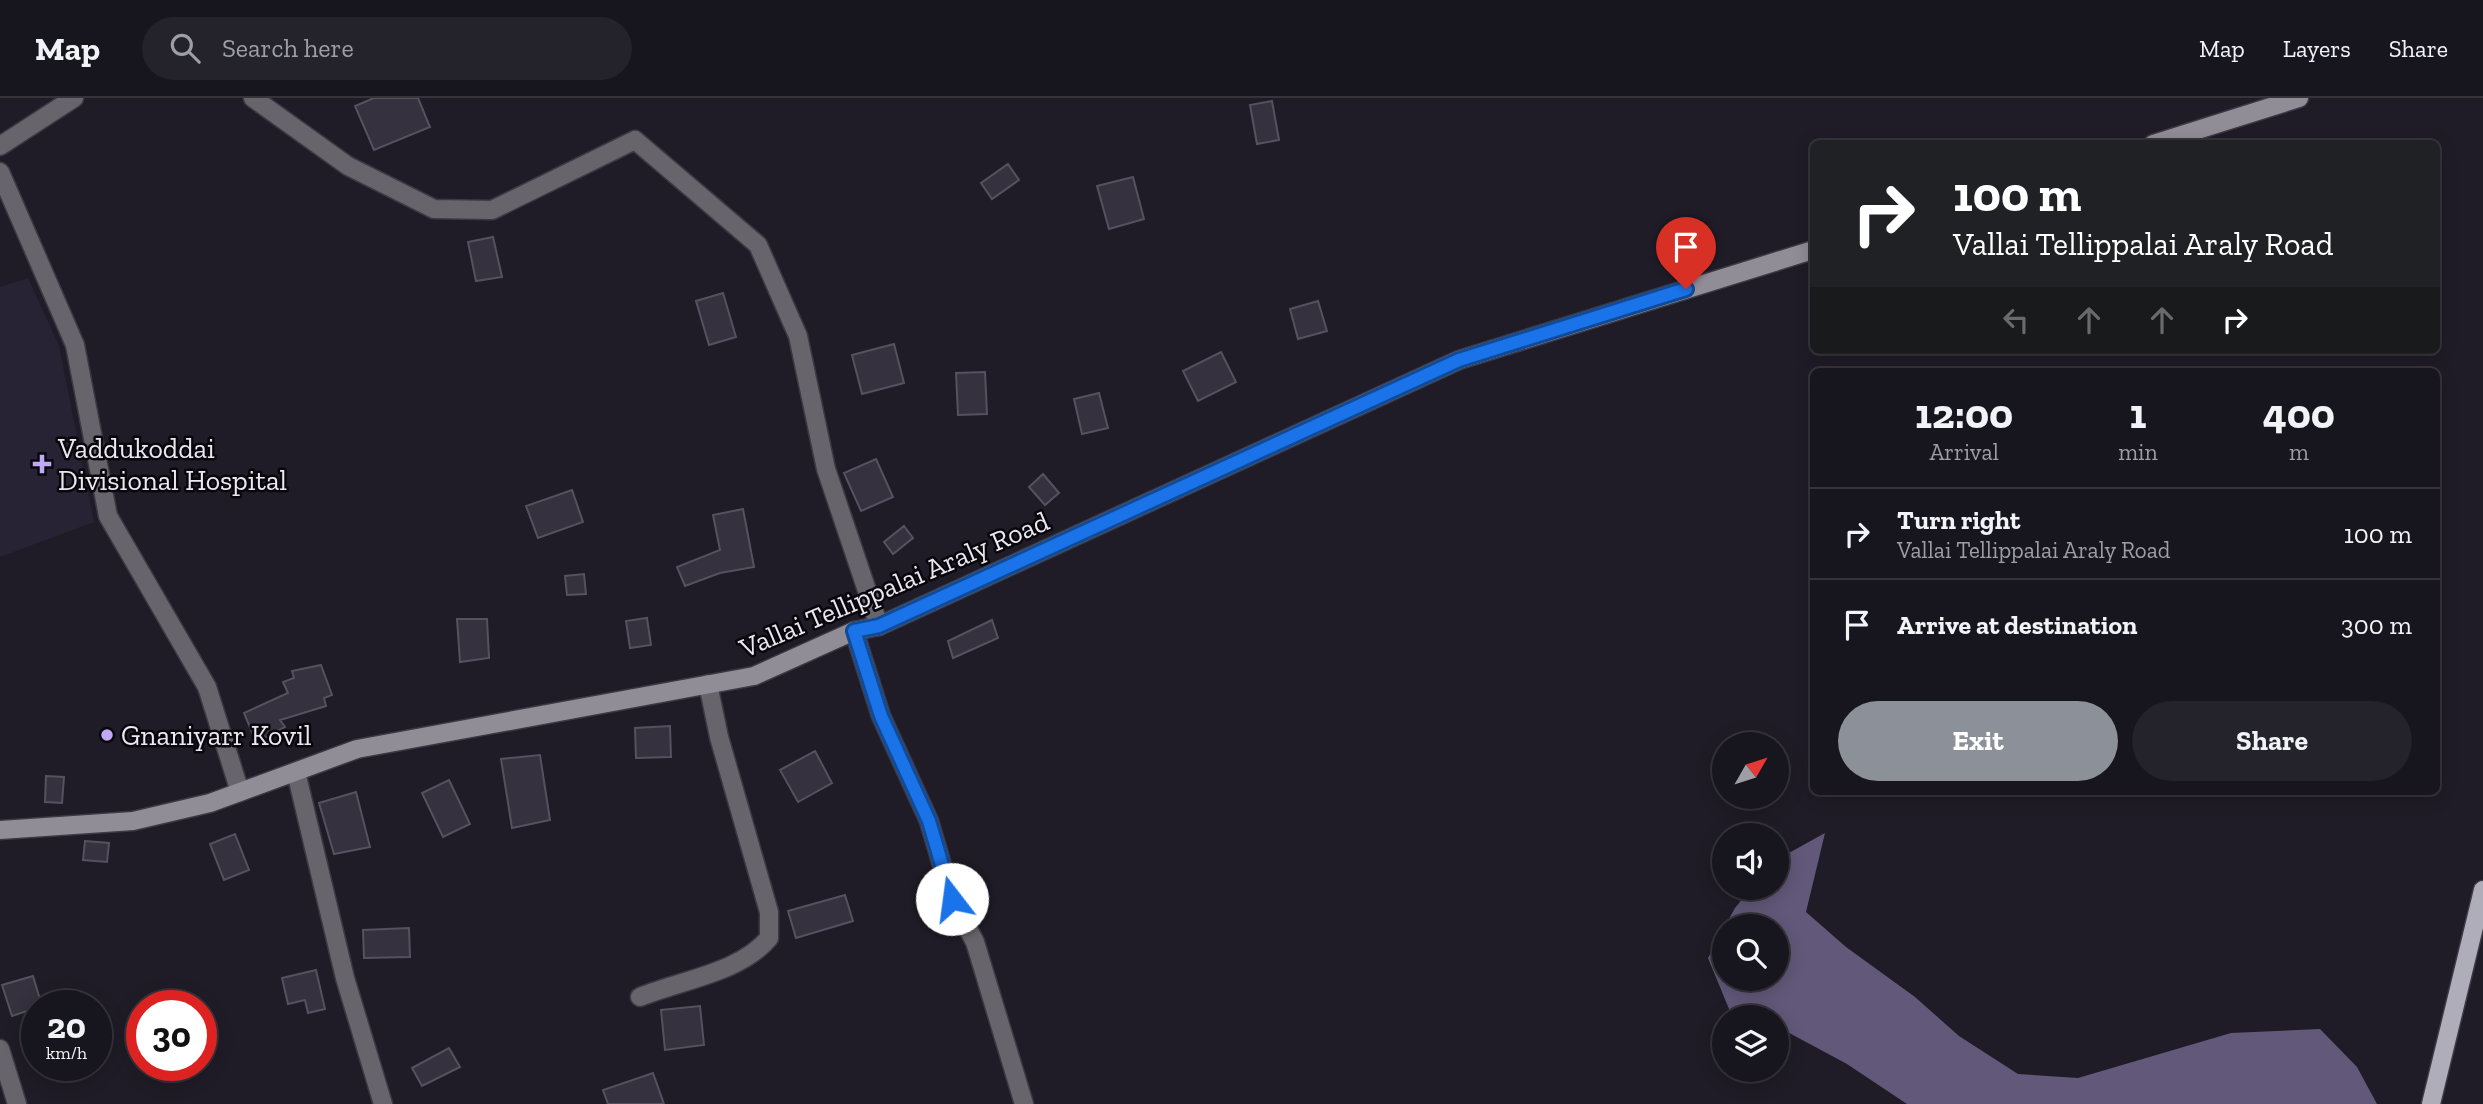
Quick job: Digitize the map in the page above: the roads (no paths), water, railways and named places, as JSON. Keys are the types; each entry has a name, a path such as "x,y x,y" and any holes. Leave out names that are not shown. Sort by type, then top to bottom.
{"main road":[{"path":"2166,140 2299,98"},
{"name":"Vallai Tellippalai Araly Road","path":"0,830 133,821 210,803 357,749 754,676 854,631 879,626 1459,360 1810,251"},
{"path":"2431,1104 2483,890"}],"street":[{"path":"0,146 74,98"},
{"path":"254,98 348,166 434,209 492,210 635,140 758,245 798,336 826,469 879,626"},
{"path":"0,172 75,345 108,516 207,687 240,792"},
{"path":"854,631 881,716 929,821 952,899 975,942 1024,1104"},
{"path":"640,997 742,959 759,950 769,938 769,912 719,737 708,684"},
{"path":"296,772 345,978 383,1104"},
{"path":"0,1049 17,1104"}],"place":[{"name":"Vaddukoddai Divisional Hospital","path":"42,464"},
{"name":"Gnaniyarr Kovil","path":"107,735"}]}
